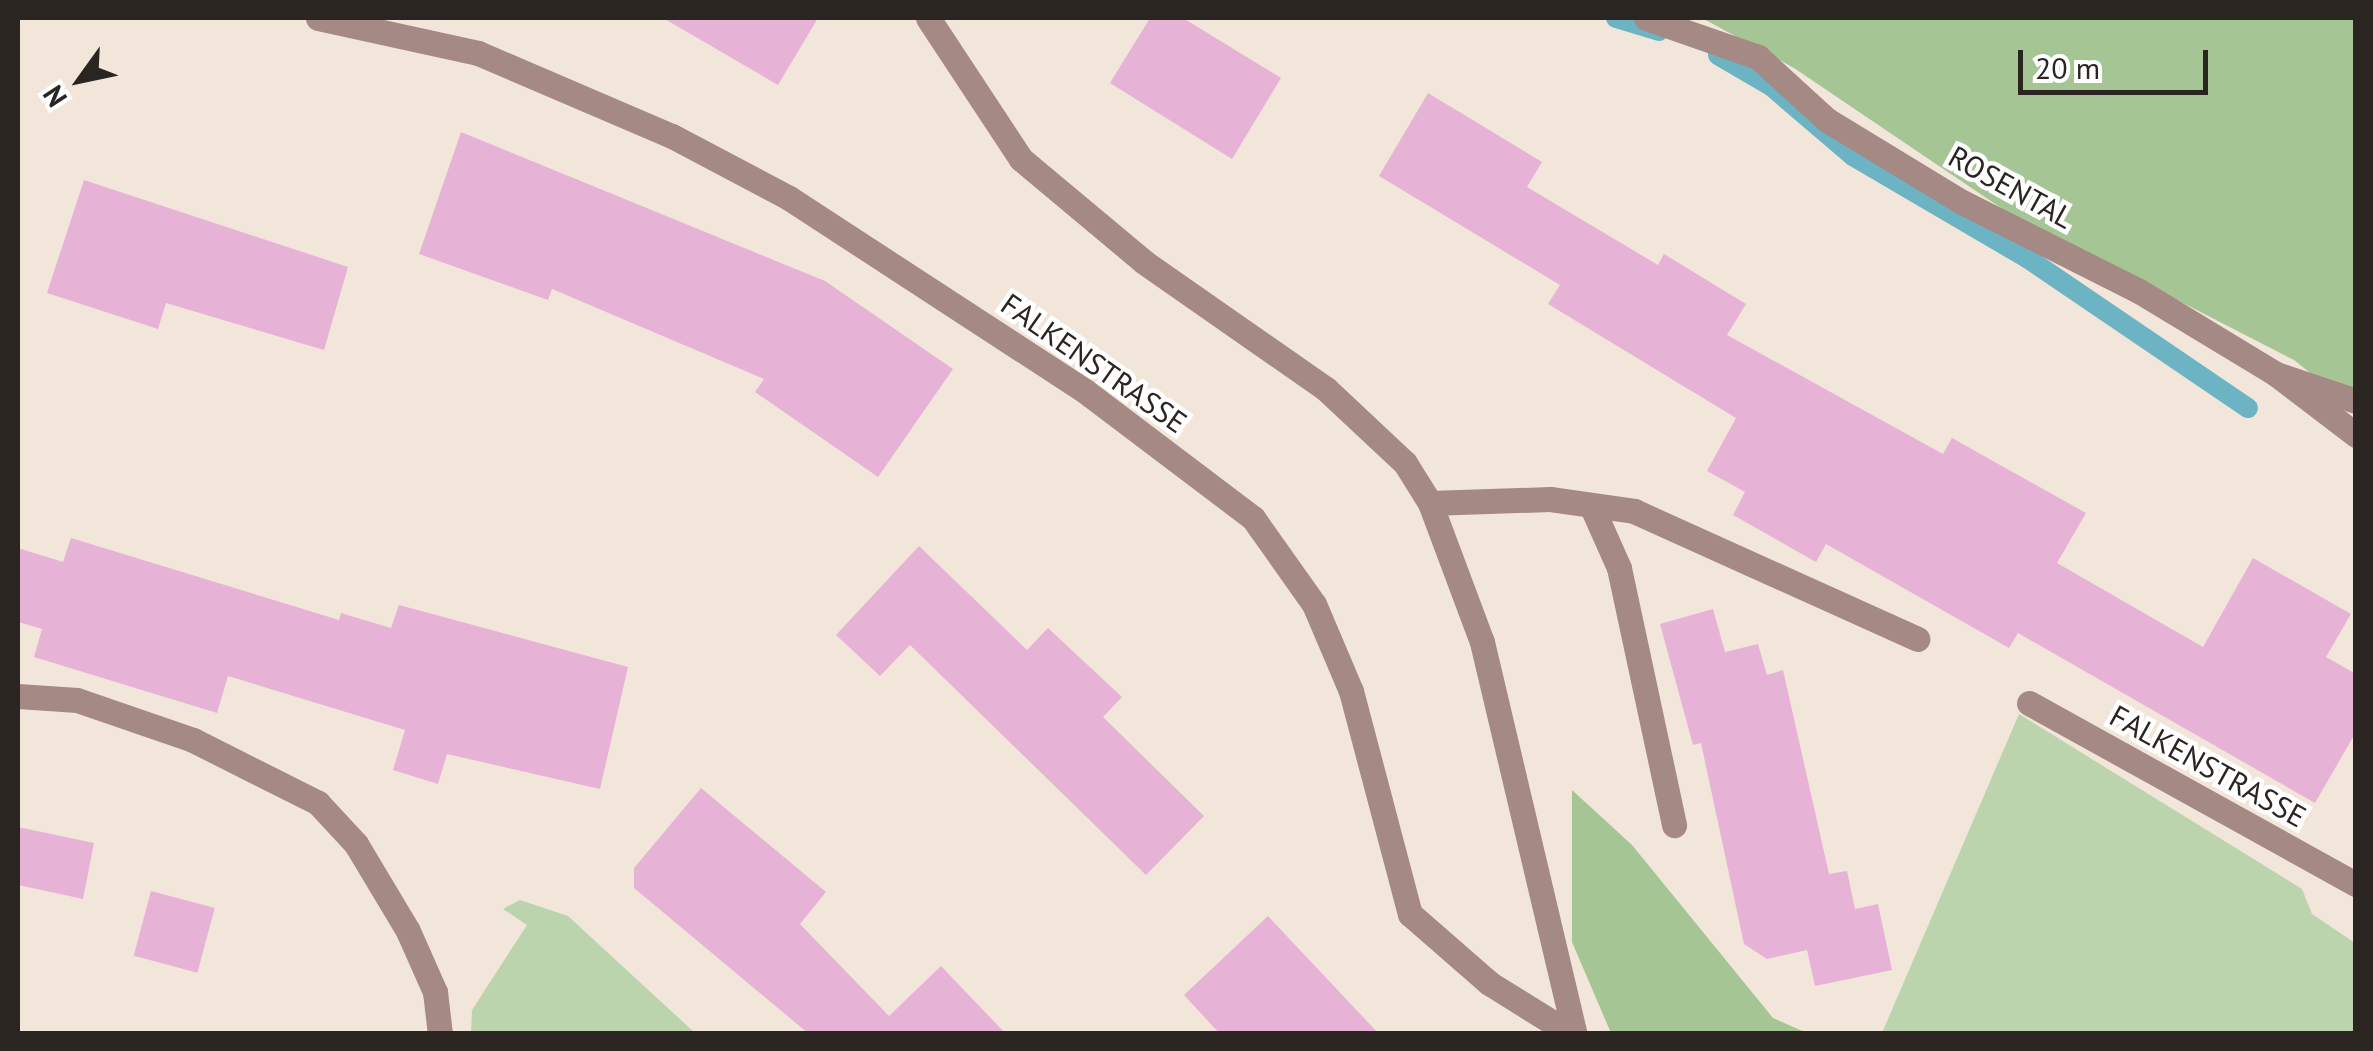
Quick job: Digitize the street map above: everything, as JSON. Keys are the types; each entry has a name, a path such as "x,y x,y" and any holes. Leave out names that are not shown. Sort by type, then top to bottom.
{"street":[{"name":"FALKENSTRASSE","path":"318,18 478,54 756,180 1085,391 1253,518 1314,604 1351,691 1410,914 1490,983 1573,1034"},
{"name":"FALKENSTRASSE","path":"928,18 1021,159 1144,262 1374,428 1430,503 1482,642 1573,1034"},
{"name":"ROSENTAL","path":"1646,18 1758,58 1827,120 2276,374 2356,401"},
{"path":"2276,374 2356,436"},
{"path":"1430,503 1591,504 1634,511 1917,640"},
{"path":"1591,504 1618,568 1674,825"},
{"path":"18,696 76,700 193,740 318,803 356,844 408,931 436,992 440,1034"},
{"name":"FALKENSTRASSE","path":"2029,704 2356,884"}],"green space":[{"path":"1702,18 2355,18 2355,409 2294,360 2010,214 1794,68"},
{"path":"2019,714 2302,889 2312,914 2355,943 2355,1033 1882,1033"},
{"path":"1572,790 1632,845 1773,1018 1807,1033 1611,1033 1572,942"},
{"path":"520,900 568,916 695,1033 471,1033 472,1010 527,925 503,909"}],"building":[{"path":"663,18 818,18 778,85"},
{"path":"1150,18 1183,18 1281,78 1232,159 1110,83"},
{"path":"1428,93 1542,162 1527,187 1658,265 1664,254 1746,304 1727,335 1943,454 1952,438 2086,513 2057,563 2203,647 2253,558 2351,614 2326,657 2356,674 2356,732 2315,803 2018,633 2009,648 1826,544 1816,562 1733,515 1745,492 1707,471 1736,418 1548,304 1560,285 1379,176"},
{"path":"461,132 825,281 953,369 878,477 755,392 764,379 552,289 548,300 419,254"},
{"path":"84,180 348,267 324,350 166,303 158,329 47,293"},
{"path":"71,538 339,620 341,613 391,628 399,605 628,667 600,789 447,754 438,784 393,770 405,730 228,676 217,713 34,657 42,629 18,622 18,548 63,562"},
{"path":"919,546 1027,650 1048,628 1122,697 1103,717 1204,816 1146,875 910,645 880,676 836,635"},
{"path":"1713,609 1725,652 1758,644 1767,675 1783,670 1829,874 1847,871 1855,909 1878,904 1892,970 1815,986 1807,950 1767,959 1744,944 1701,743 1693,745 1660,624"},
{"path":"701,788 826,892 800,924 889,1016 941,966 1006,1034 809,1034 634,888 634,868"},
{"path":"18,827 94,843 83,899 18,885"},
{"path":"151,891 215,908 197,973 134,956"},
{"path":"1268,916 1379,1034 1220,1034 1184,995"}],"waterway":[{"path":"1616,18 1659,31"},
{"path":"1718,55 1771,86 1853,156 2027,258 2248,408"}]}
